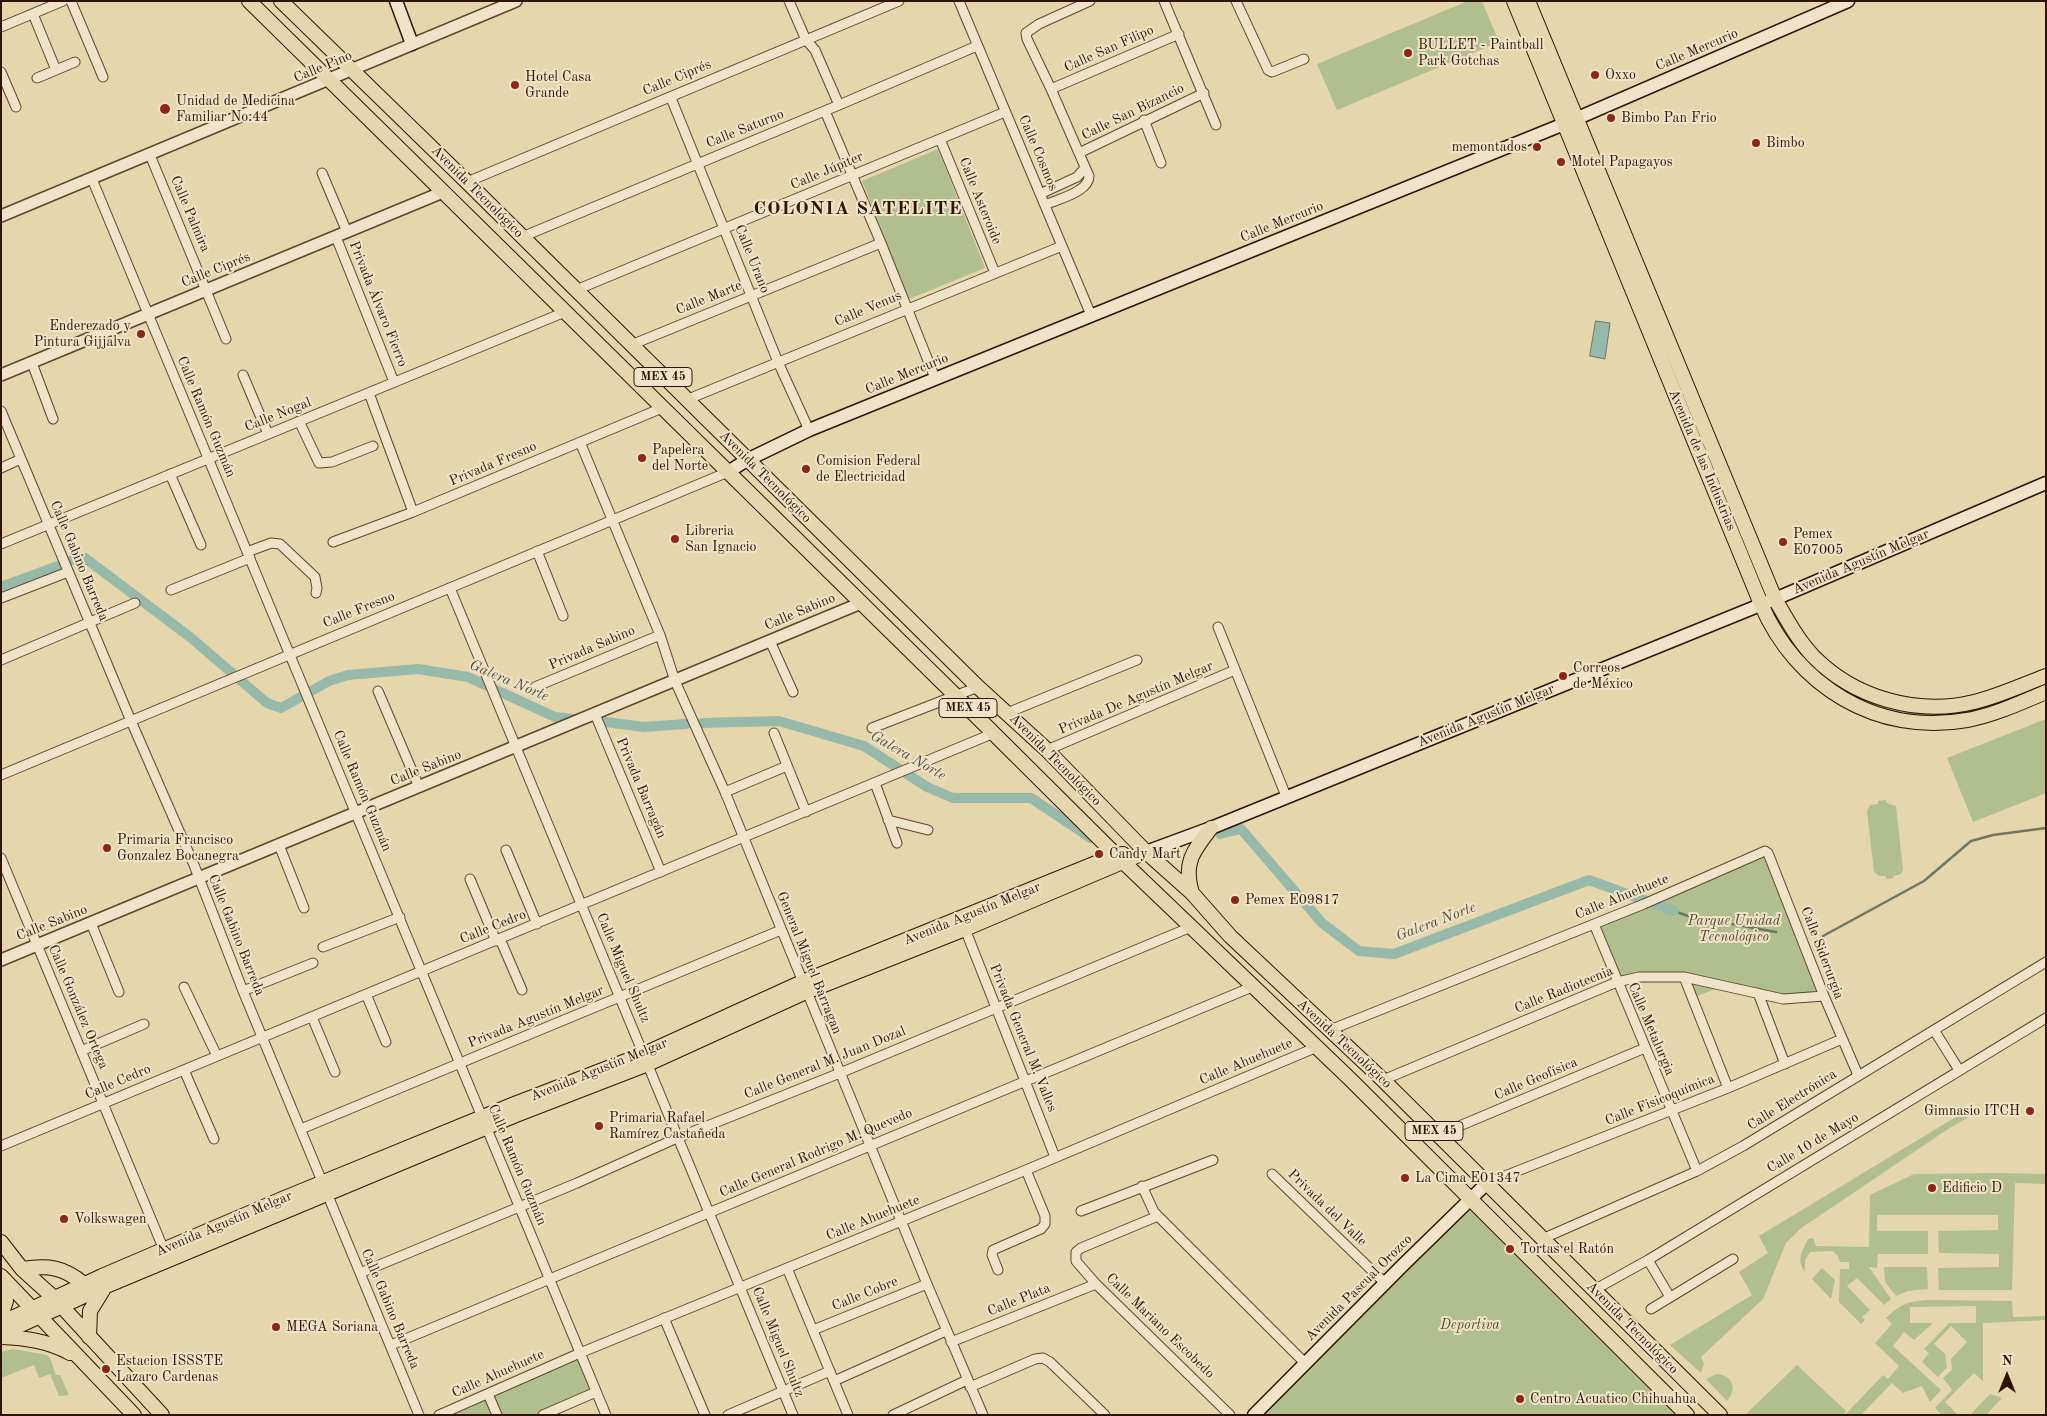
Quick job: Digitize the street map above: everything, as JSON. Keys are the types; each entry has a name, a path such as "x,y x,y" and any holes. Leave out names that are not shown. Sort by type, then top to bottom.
{"main road":[{"name":"Avenida Tecnológico","path":"248,1 994,733 1119,859 1317,1047 1687,1415"},
{"name":"Avenida Tecnológico","path":"282,1 747,460 978,686 1047,750 1146,852 1192,893 1230,936 1383,1080 1720,1415"},
{"path":"396,1 412,44"},
{"name":"Avenida de las Industrias","path":"1514,1 1586,159 1678,385 1761,604 1782,643 1815,679 1835,695 1849,703 1883,716 1904,720 1924,722 1966,720 2018,704 2046,692"},
{"name":"Avenida de las Industrias","path":"1528,1 1570,122"},
{"name":"Calle Mercurio","path":"728,472 747,460 809,430 1570,122 1848,1"},
{"name":"Avenida de las Industrias","path":"1678,385 1775,599 1799,639 1812,656 1829,670 1870,695 1893,702 1926,707 1948,706 1996,696 2046,676"},
{"name":"Avenida Agustín Melgar","path":"57,1303 106,1286 325,1189 484,1122 646,1059 804,987 1095,863 1146,852 1211,828 1775,599 2046,483"},
{"path":"1192,893 1188,880 1190,858 1211,828"},
{"path":"1095,863 1100,847 1098,838"},
{"name":"Avenida Agustín Melgar","path":"804,987 965,929 1119,859"},
{"name":"Avenida Pascual Orozco","path":"1254,1415 1487,1183"},
{"name":"Avenida Agustín Melgar","path":"57,1303 84,1284 164,1250 325,1189"},
{"path":"1,1242 22,1269 57,1303 162,1415"},
{"path":"22,1269 45,1267 60,1270 73,1275 84,1284"},
{"path":"3,1278 134,1415"},
{"path":"1,1316 6,1301 3,1278"},
{"path":"89,1337 90,1311 93,1303 106,1286"},
{"path":"1,1335 36,1313 57,1303"},
{"path":"1,1323 36,1313"},
{"path":"1,1335 43,1341 78,1357"}],"street":[{"path":"1,27 63,1"},
{"path":"71,1 103,77"},
{"name":"Calle Pino","path":"1,216 516,1"},
{"path":"789,1 806,40 815,50 839,105"},
{"name":"Calle Ciprés","path":"467,182 899,1"},
{"name":"Calle Cosmos","path":"959,1 1091,315"},
{"path":"1079,153 1027,39 1027,30 1069,6 1090,1"},
{"name":"Calle San Bizancio","path":"1085,168 1079,153 1144,120 1204,93 1164,1"},
{"path":"1236,1 1268,70 1272,72 1282,69 1304,59"},
{"path":"33,14 56,70"},
{"name":"Calle San Filipo","path":"1051,89 1179,34"},
{"name":"Calle Saturno","path":"522,236 977,46"},
{"path":"37,78 75,62"},
{"path":"1,72 16,107"},
{"path":"1204,93 1216,125"},
{"name":"Calle Urano","path":"671,98 778,362 809,430"},
{"path":"825,111 935,378"},
{"name":"Calle Júpiter","path":"576,290 1005,112"},
{"path":"1144,120 1161,163"},
{"name":"Calle Asteroide","path":"940,139 995,273"},
{"name":"Calle Palmira","path":"150,155 226,340"},
{"path":"1040,194 1077,177 1085,168 1089,176 1087,184 1079,190 1045,205"},
{"name":"Privada Álvaro Fierro","path":"322,173 341,235 394,382"},
{"name":"Calle Ramón Guzmán","path":"92,179 606,1415"},
{"name":"Calle Ciprés","path":"1,375 443,192"},
{"name":"Calle Marte","path":"631,345 881,243"},
{"name":"Calle Venus","path":"686,400 1062,246"},
{"name":"Calle Nogal","path":"1,544 565,312"},
{"path":"32,363 53,419"},
{"path":"243,376 268,434"},
{"path":"369,393 413,512"},
{"name":"Privada Fresno","path":"333,542 413,512 662,408"},
{"name":"Calle Gabino Barreda","path":"1,411 178,828 262,1038 419,1415"},
{"path":"299,421 319,463 332,462 373,446"},
{"name":"General Miguel Barragan","path":"580,442 660,635 675,681 725,792 946,1331 983,1415"},
{"path":"1,468 22,459"},
{"name":"Calle Fresno","path":"1,775 728,472"},
{"path":"170,474 200,545"},
{"path":"171,590 249,555 271,543 280,544 315,577 316,593"},
{"path":"537,551 563,616"},
{"path":"1,598 68,572"},
{"name":"Calle Miguel Shultz","path":"450,588 793,1415"},
{"path":"1,660 135,603"},
{"name":"Calle Sabino","path":"1,960 861,603"},
{"path":"1218,626 1286,796"},
{"name":"Privada Sabino","path":"535,687 660,635"},
{"path":"770,641 793,692"},
{"path":"1007,713 1137,660"},
{"name":"Privada De Agustín Melgar","path":"1047,750 1235,670"},
{"path":"872,728 978,686"},
{"path":"378,691 419,787"},
{"name":"Privada Barragán","path":"595,714 661,872"},
{"name":"Calle Cedro","path":"1,1146 994,733"},
{"path":"774,734 806,812"},
{"path":"725,792 787,766"},
{"path":"875,783 897,844"},
{"path":"888,820 928,830"},
{"path":"279,845 304,908"},
{"path":"506,850 537,924"},
{"name":"Calle Siderurgia","path":"1756,854 1764,851 1768,853 1824,996 1858,1075"},
{"name":"Calle Ahuehuete","path":"1330,1030 1644,904 1756,854"},
{"name":"Calle González Ortega","path":"1,858 164,1250"},
{"path":"470,879 522,990"},
{"path":"322,947 400,917"},
{"path":"91,923 119,992"},
{"name":"Calle Metalurgia","path":"1594,924 1644,1048 1697,1171"},
{"name":"Calle General M. Juan Dozal","path":"360,1272 520,1206 677,1138 840,1073 1191,927"},
{"name":"Privada General M. Valles","path":"965,929 1055,1157"},
{"name":"Privada Agustín Melgar","path":"301,1129 781,930"},
{"name":"Calle Electrónica","path":"1542,1239 1697,1171 1743,1146 2046,962"},
{"path":"243,991 313,963"},
{"path":"1684,976 1728,1088"},
{"name":"Calle Radiotecnia","path":"1383,1080 1617,982 1639,977 1684,976 1789,999 1824,996"},
{"path":"184,987 218,1056"},
{"name":"Calle General Rodrigo M. Quevedo","path":"391,1346 1252,987"},
{"path":"1758,993 1785,1064"},
{"path":"366,994 386,1042"},
{"path":"312,1017 335,1072"},
{"name":"Calle 10 de Mayo","path":"1594,1290 1648,1260 2046,1018"},
{"path":"81,1050 144,1024"},
{"path":"1934,1030 1959,1070"},
{"name":"Calle Fisicoquímica","path":"1487,1183 1728,1088 1842,1039"},
{"name":"Calle Ahuehuete","path":"439,1415 580,1353 1026,1170 1317,1047"},
{"name":"Calle Geofísica","path":"1438,1135 1644,1048"},
{"path":"184,1070 214,1139"},
{"path":"1082,1211 1142,1186 1213,1160"},
{"path":"998,1270 992,1256 993,1250 1041,1229 1045,1224 1045,1216 1026,1170"},
{"name":"Privada del Valle","path":"1272,1174 1385,1283"},
{"path":"1142,1186 1154,1212 1305,1363"},
{"name":"Calle Mariano Escobedo","path":"1158,1216 1081,1248 1076,1255 1078,1264 1096,1284 1230,1415"},
{"path":"1651,1309 1733,1259"},
{"path":"1648,1260 1670,1297"},
{"path":"787,1268 848,1415"},
{"name":"Calle Cobre","path":"813,1330 927,1284"},
{"name":"Calle Plata","path":"951,1342 1096,1284"},
{"path":"664,1318 705,1415"},
{"path":"834,1381 946,1331"},
{"path":"892,1415 969,1384 1043,1358 1050,1362 1105,1415"},
{"path":"728,1415 830,1371"},
{"path":"543,1415 596,1392"},
{"path":"488,1394 497,1415"}],"green space":[{"name":"BULLET - Paintball Park Gotchas","path":"1468,1 1482,1 1499,42 1337,110 1317,64"},
{"path":"938,149 985,268 909,299 862,181"},
{"path":"2046,719 2046,793 1973,822 1947,758"},
{"path":"1886,800 1887,803 1896,806 1903,870 1901,874 1893,876 1894,878 1886,879 1886,876 1879,876 1874,872 1867,811 1870,805"},
{"name":"Parque Unidad Tecnológico","path":"1766,851 1824,999 1784,1001 1712,985 1715,989 1693,998 1685,981 1617,981 1597,925"},
{"path":"1969,1109 1972,1115 1948,1129 1800,1229 1786,1243 1763,1299 1701,1357 1704,1364 1701,1373 1670,1345 1752,1295 1739,1272 1768,1253 1759,1236"},
{"path":"1914,1174 2046,1174 2046,1184 2015,1183 2012,1290 1939,1290 1938,1268 1999,1267 1999,1254 1939,1253 1938,1231 1998,1230 1998,1215 1877,1215 1877,1231 1928,1231 1928,1254 1878,1254 1877,1268 1869,1267 1891,1299 1884,1305 1857,1278 1847,1286 1870,1310 1862,1317 1865,1320 1861,1324 1839,1302 1840,1269 1849,1269 1849,1262 1840,1262 1838,1256 1833,1251 1810,1252 1805,1260 1805,1272 1802,1267 1800,1259 1808,1239 1813,1238 1816,1246 1869,1247 1870,1195"},
{"name":"Deportiva","path":"1470,1199 1688,1415 1254,1415"},
{"path":"1884,1267 1927,1267 1928,1289 1908,1291 1896,1296 1885,1282"},
{"path":"1822,1268 1835,1280 1831,1299 1812,1279"},
{"path":"1930,1300 2012,1301 2013,1317 2046,1316 2046,1320 1983,1323 1983,1381 1974,1373 1945,1402 1958,1415 1942,1415 1935,1408 1952,1390 1943,1378 1952,1370 1951,1359 1967,1342 1951,1326 1934,1344 1945,1354 1947,1367 1938,1377 1922,1362 1929,1353 1924,1349 1949,1323 1976,1323 1976,1306 1910,1307 1910,1323 1933,1323 1914,1340 1904,1332 1893,1346 1941,1390 1930,1402 1922,1386 1903,1393 1892,1383 1861,1415 1845,1415 1883,1375 1888,1379 1899,1366 1875,1343 1892,1324 1886,1318 1906,1304"},
{"path":"13,1349 47,1355 50,1358 56,1375 60,1375 69,1395 59,1396 50,1374 39,1378 34,1365 1,1378 1,1352"},
{"path":"580,1353 596,1392 543,1415 439,1415"},
{"path":"1797,1365 1846,1411 1843,1415 1749,1415 1747,1413"},
{"path":"1717,1374 1726,1377 1732,1383 1732,1392 1727,1401 1706,1379"},
{"path":"1990,1394 2002,1398 1986,1415 1970,1415"}],"shaded area":[{"path":"1596,321 1610,323 1605,359 1590,356"}],"waterway":[{"name":"Galera Norte","path":"72,560 85,558 190,637 232,673"},
{"name":"Galera Norte","path":"1,587 58,566"},
{"name":"Galera Norte","path":"240,680 267,703 281,708 329,681 348,675 418,669 468,677 555,717 573,719"},
{"name":"Galera Norte","path":"702,723 779,721 864,746 927,787 953,798 1031,798 1091,838"},
{"name":"Galera Norte","path":"606,722 644,727 686,724"},
{"path":"1823,936 1924,881 1971,841 1993,835 2046,828"},
{"name":"Galera Norte","path":"1220,834 1241,829 1322,923 1359,951 1394,954 1589,880 1674,911"},
{"path":"1674,911 1688,916 1776,932"}],"place":[{"name":"BULLET - Paintball Park Gotchas","path":"1408,53"},
{"name":"Oxxo","path":"1595,75"},
{"name":"Hotel Casa Grande","path":"515,85"},
{"name":"Unidad de Medicina Familiar No:44","path":"165,109"},
{"name":"Bimbo Pan Frio","path":"1611,118"},
{"name":"Bimbo","path":"1756,143"},
{"name":"memontados","path":"1537,147"},
{"name":"Motel Papagayos","path":"1561,162"},
{"name":"Enderezado y Pintura Gijjalva","path":"141,334"},
{"name":"Papelera del Norte","path":"642,458"},
{"name":"Comision Federal de Electricidad","path":"806,469"},
{"name":"Libreria San Ignacio","path":"675,539"},
{"name":"Pemex E07005","path":"1783,542"},
{"name":"Correos de México","path":"1563,676"},
{"name":"Primaria Francisco Gonzalez Bocanegra","path":"107,848"},
{"name":"Candy Mart","path":"1099,854"},
{"name":"Pemex E09817","path":"1235,900"},
{"name":"Gimnasio ITCH","path":"2030,1111"},
{"name":"Primaria Rafael Ramírez Castañeda","path":"599,1126"},
{"name":"La Cima E01347","path":"1405,1178"},
{"name":"Edificio D","path":"1932,1188"},
{"name":"Volkswagen","path":"64,1219"},
{"name":"Tortas el Ratón","path":"1510,1249"},
{"name":"MEGA Soriana","path":"276,1327"},
{"name":"Estacion ISSSTE Lazaro Cardenas","path":"106,1369"},
{"name":"Centro Acuatico Chihuahua","path":"1520,1399"}],"district":[{"name":"COLONIA SATELITE","path":"858,209"}]}
